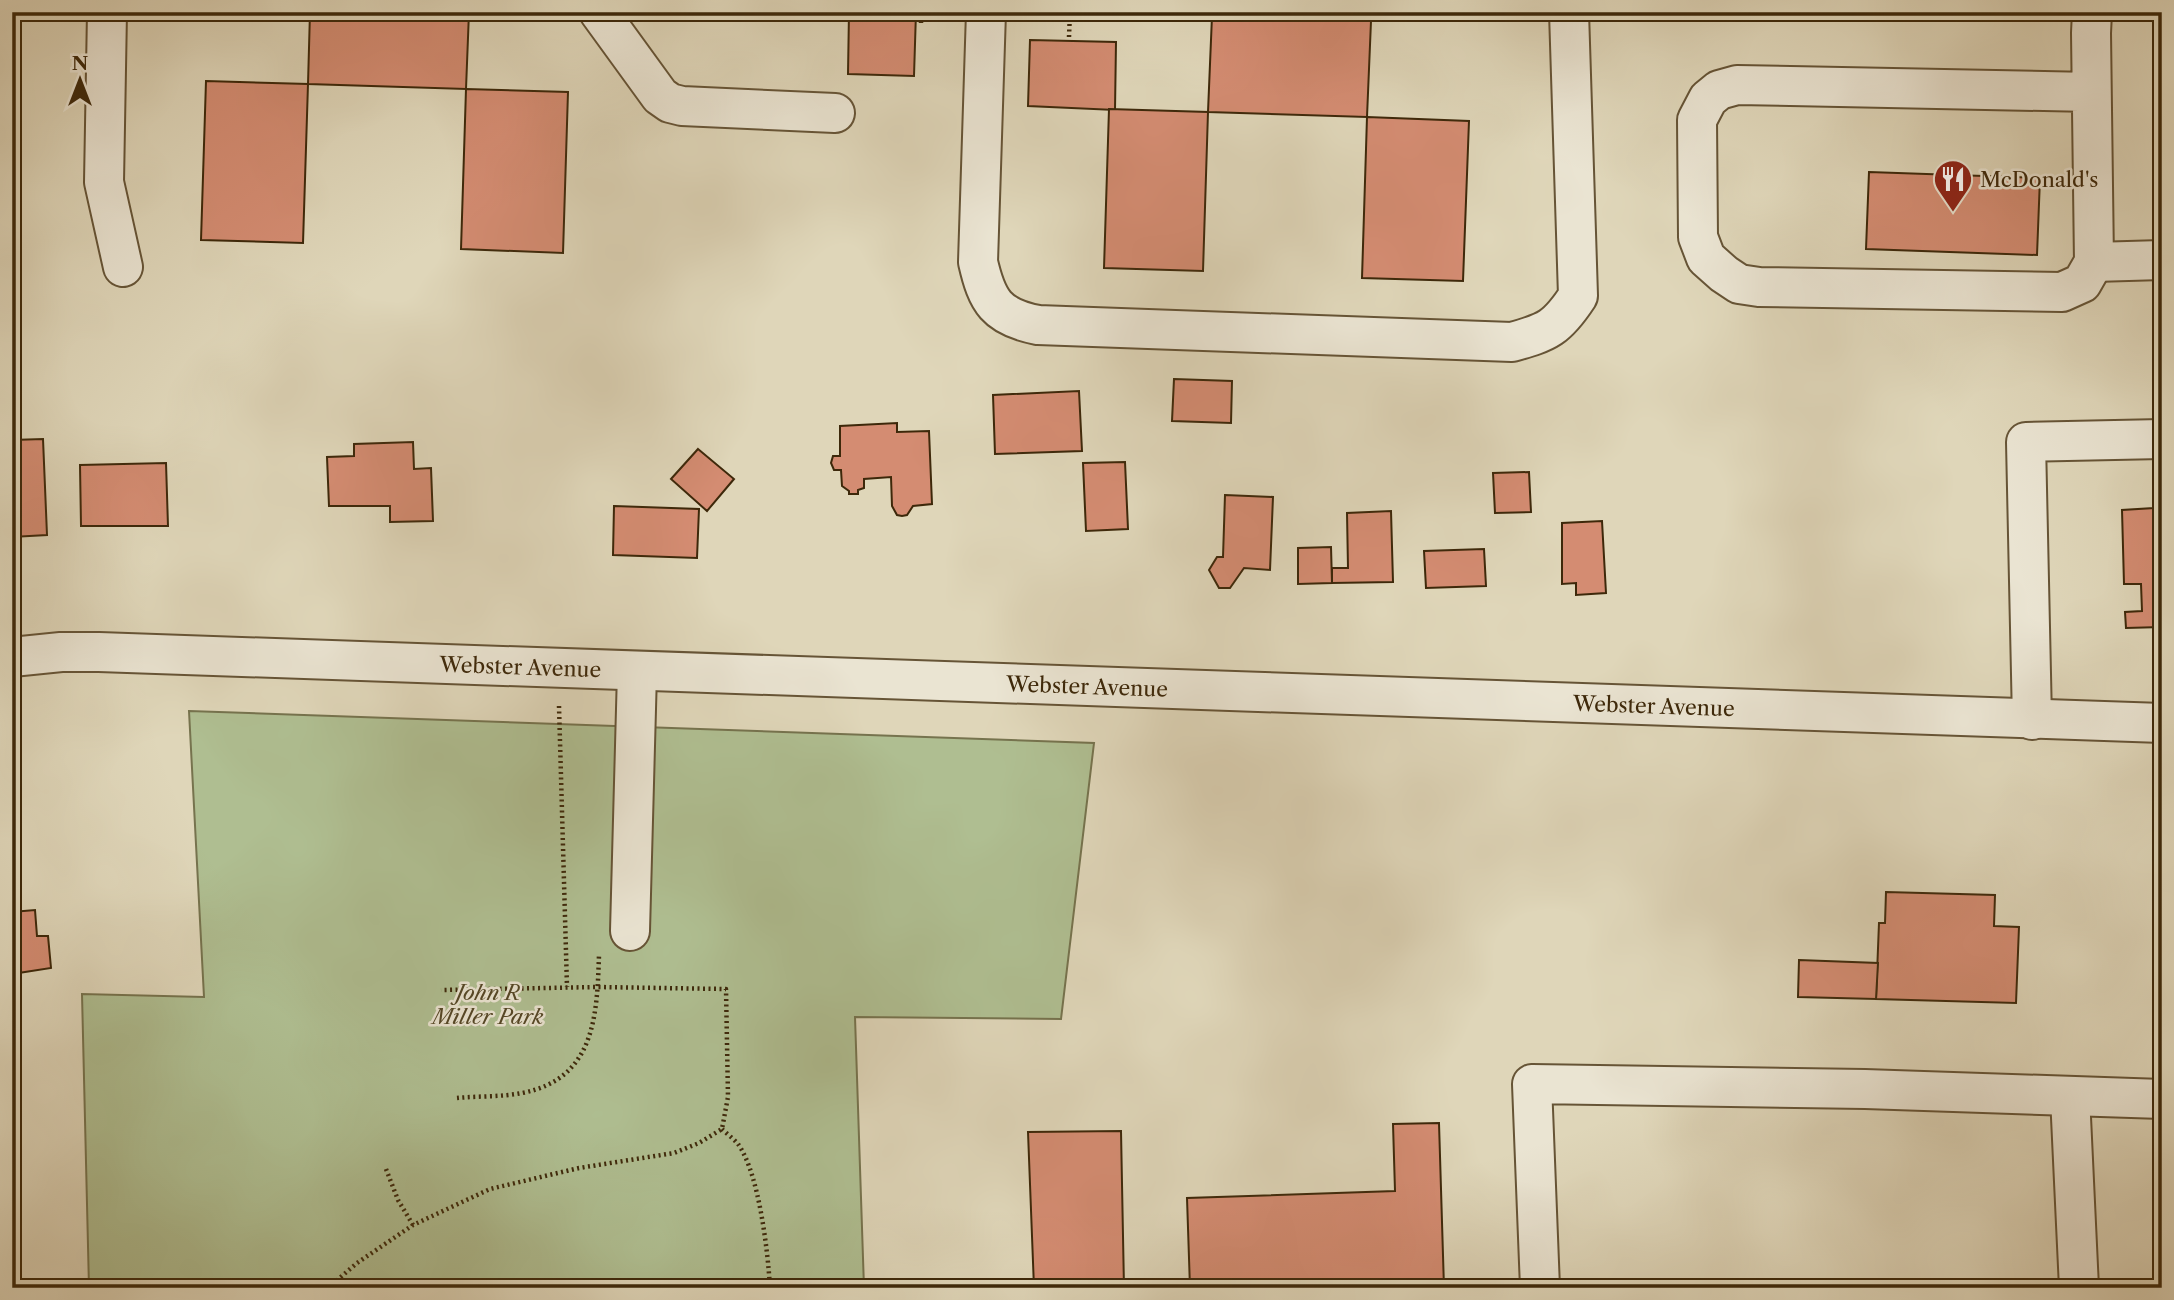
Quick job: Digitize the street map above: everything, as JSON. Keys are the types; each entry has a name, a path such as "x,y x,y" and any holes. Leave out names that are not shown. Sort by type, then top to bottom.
{"street":[{"path":"107,12 104,182 123,267"},
{"path":"599,12 660,96 670,103 682,106 835,113"},
{"path":"986,12 978,261 990,301 1002,312 1018,321 1038,325 1512,342 1543,333 1562,320 1578,296 1569,12"},
{"path":"2091,92 1737,85 1718,90 1708,99 1697,120 1698,237 1706,258 1739,284 1759,287 2062,292 2082,283 2094,262 2092,12"},
{"path":"2094,262 2162,260"},
{"path":"2032,720 2026,442 2162,439"},
{"name":"Webster Avenue","path":"12,657 61,652 99,652 2162,723"},
{"path":"615,938 637,672"},
{"path":"1540,1288 1532,1084 1865,1089 2162,1099"},
{"path":"2070,1096 2079,1288"}],"path":[{"path":"920,23 921,12"},
{"path":"1069,37 1070,12"},
{"path":"559,705 567,988"},
{"path":"457,1098 522,1093 559,1079 575,1064 591,1036 596,1016 598,987 615,938"},
{"path":"328,1288 357,1263 413,1225 490,1189 579,1168 674,1153 699,1143 722,1129 728,1097 726,989 598,987 441,990"},
{"path":"722,1129 738,1144 757,1196 770,1288"},
{"path":"386,1169 398,1200 413,1225"}],"green space":[{"name":"John R Miller Park","path":"189,711 1094,743 1061,1019 855,1017 864,1288 89,1288 82,994 204,997"}],"building":[{"path":"310,12 469,12 466,89 308,84"},
{"path":"849,12 916,12 914,76 848,74"},
{"path":"1212,16 1371,21 1367,117 1208,112"},
{"path":"1030,40 1116,42 1115,110 1028,106"},
{"path":"206,81 308,84 303,243 201,240"},
{"path":"466,89 568,92 563,253 461,249"},
{"path":"1109,109 1208,112 1203,271 1104,268"},
{"path":"1367,117 1469,121 1463,281 1362,278"},
{"name":"McDonald's","path":"1869,172 2040,178 2037,255 1866,249"},
{"path":"1174,379 1232,381 1231,423 1172,421"},
{"path":"1079,391 1082,451 995,454 993,395"},
{"path":"897,423 897,432 929,431 932,504 913,506 907,515 902,516 897,515 892,506 891,477 864,479 864,488 858,490 858,494 849,494 842,486 841,470 834,470 831,463 833,456 840,456 840,426"},
{"path":"43,439 47,535 12,537 12,440"},
{"path":"413,442 414,469 431,468 433,521 390,522 390,506 329,506 327,457 354,456 354,444"},
{"path":"698,449 734,479 707,511 671,479"},
{"path":"1125,462 1128,529 1086,531 1083,463"},
{"path":"166,463 168,526 81,526 80,465"},
{"path":"1529,472 1531,512 1495,513 1493,473"},
{"path":"1225,495 1273,497 1270,570 1244,568 1230,588 1219,588 1209,570 1217,557 1223,557"},
{"path":"2154,500 2162,500 2162,627 2126,628 2125,612 2142,611 2141,584 2124,584 2122,510 2154,508"},
{"path":"614,506 699,509 697,558 613,555"},
{"path":"1391,511 1393,582 1332,583 1332,568 1348,568 1347,513"},
{"path":"1602,521 1606,593 1576,595 1576,583 1562,584 1562,523"},
{"path":"1331,547 1332,583 1298,584 1298,548"},
{"path":"1484,549 1486,586 1426,588 1424,551"},
{"path":"1886,892 1995,895 1994,926 2019,927 2016,1003 1876,999 1879,923 1885,923"},
{"path":"35,910 37,936 48,936 51,968 12,974 12,912"},
{"path":"1799,960 1878,963 1876,999 1798,997"},
{"path":"1439,1123 1444,1288 1190,1288 1187,1198 1395,1191 1393,1124"},
{"path":"1121,1131 1124,1288 1034,1288 1028,1132"}],"place":[{"name":"McDonald's","path":"1953,213"}]}
